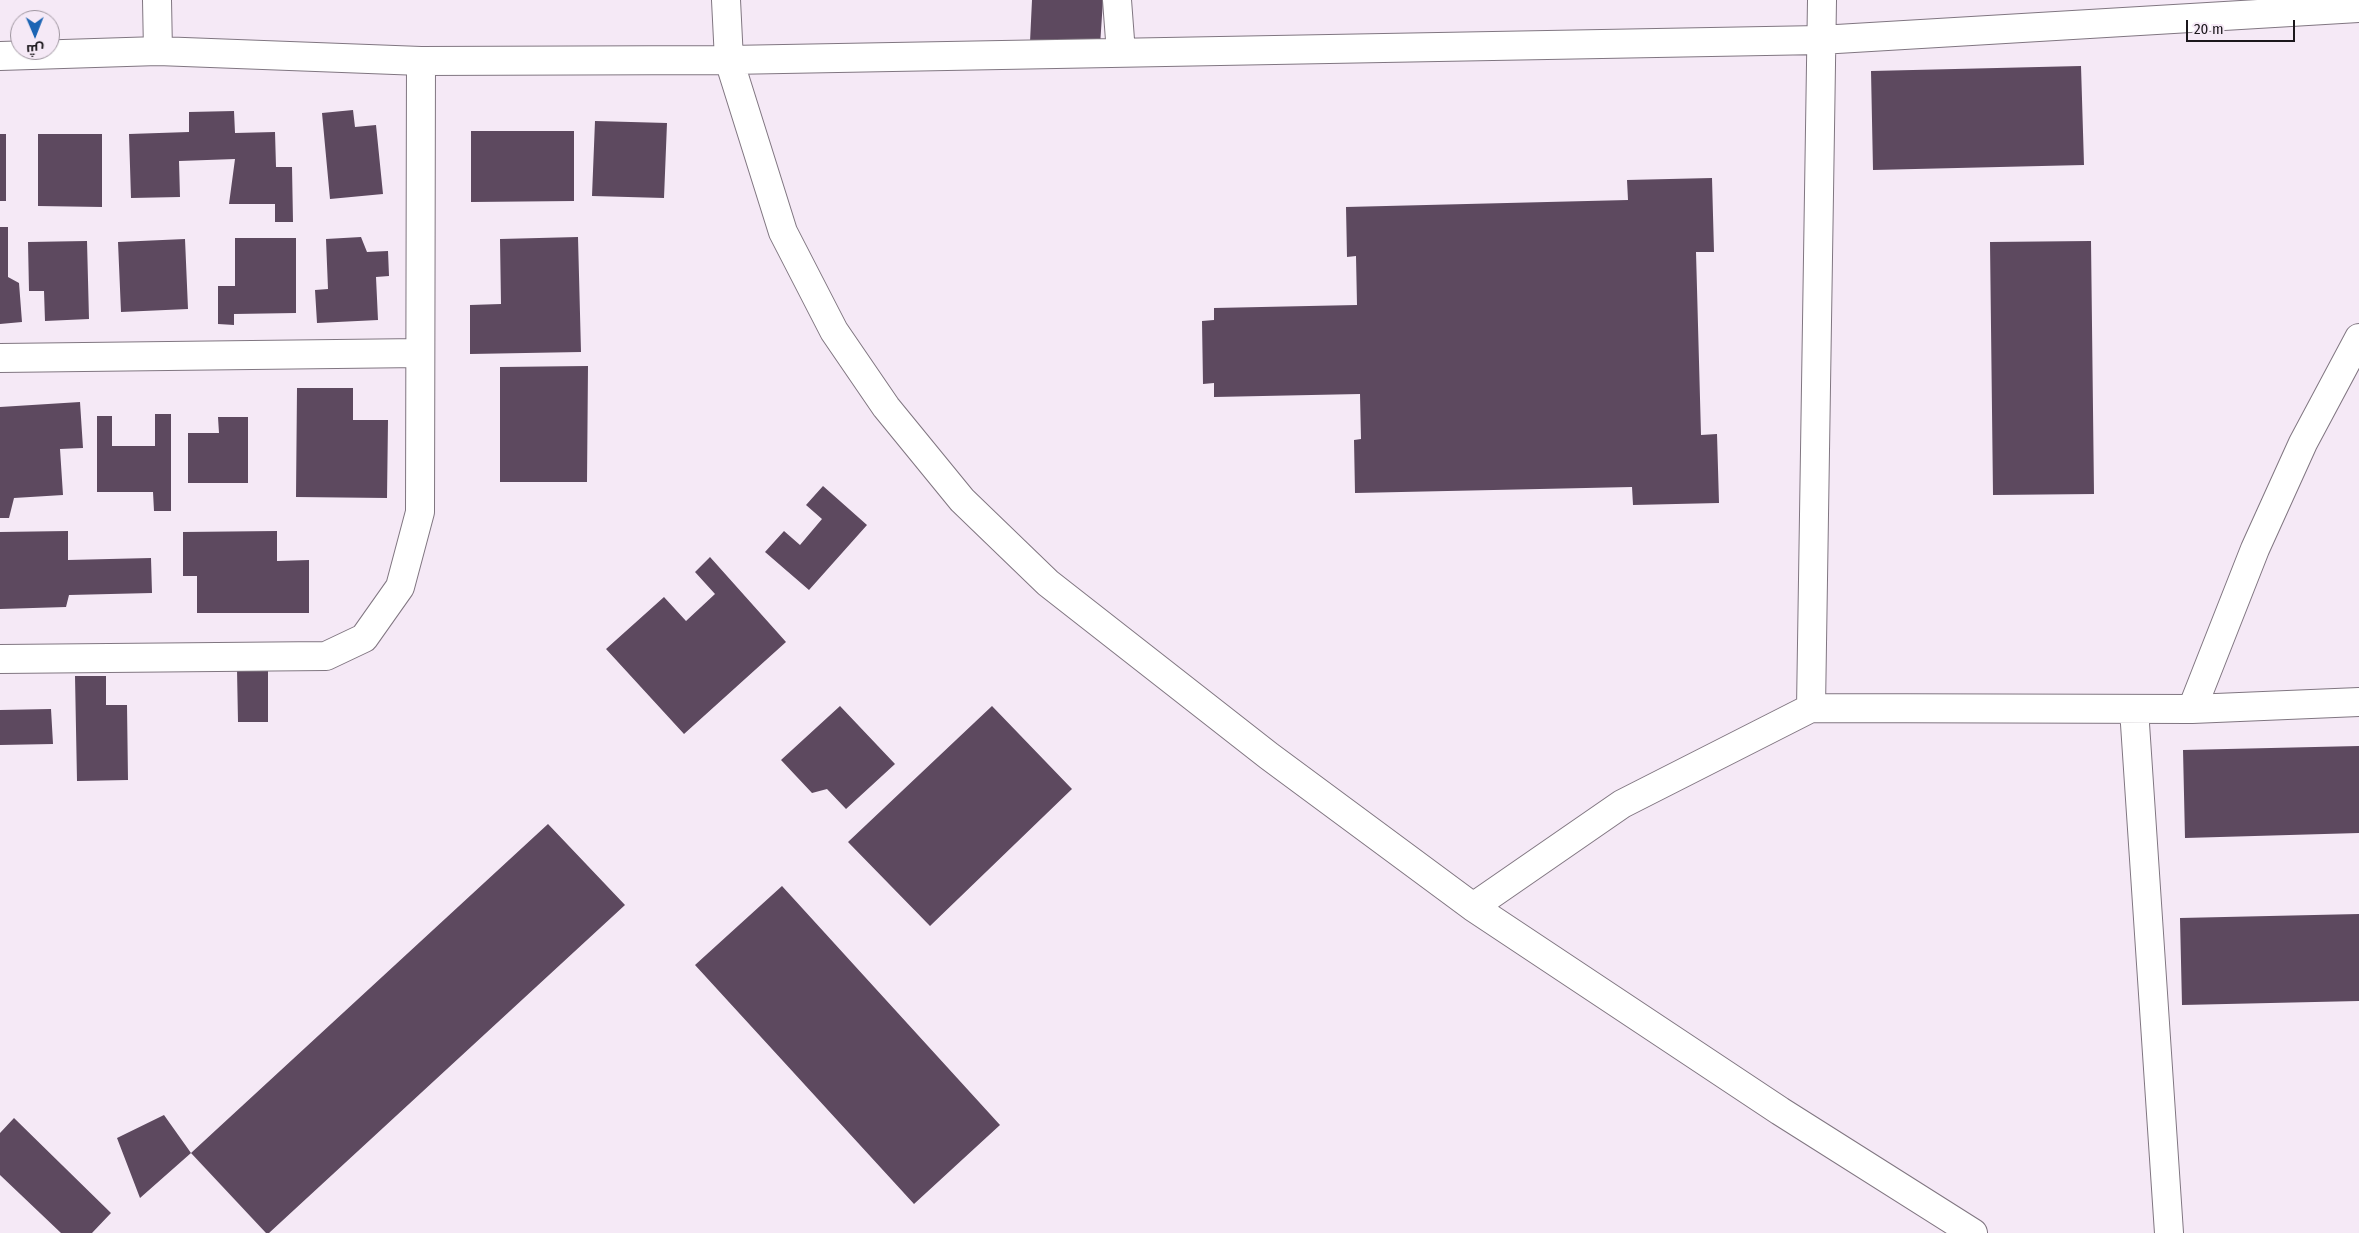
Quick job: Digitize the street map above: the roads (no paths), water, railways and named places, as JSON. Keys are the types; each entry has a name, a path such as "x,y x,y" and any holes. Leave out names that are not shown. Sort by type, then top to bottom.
{"street":[{"path":"156,0 158,51"},
{"path":"726,0 729,60 783,232 834,331 886,407 962,500 1048,584 1269,756 1473,907 1780,1110 1973,1233"},
{"path":"1118,0 1120,53"},
{"path":"1811,708 1822,0"},
{"path":"0,56 158,51 421,61 729,60 1820,40 2126,11 2359,8"},
{"path":"0,659 326,656 364,638 400,587 420,512 421,61"},
{"path":"2192,709 2259,540 2303,443 2359,338"},
{"path":"0,358 420,353"},
{"path":"1473,907 1622,804 1811,708 2192,709 2359,702"},
{"path":"2134,708 2169,1233"}]}
